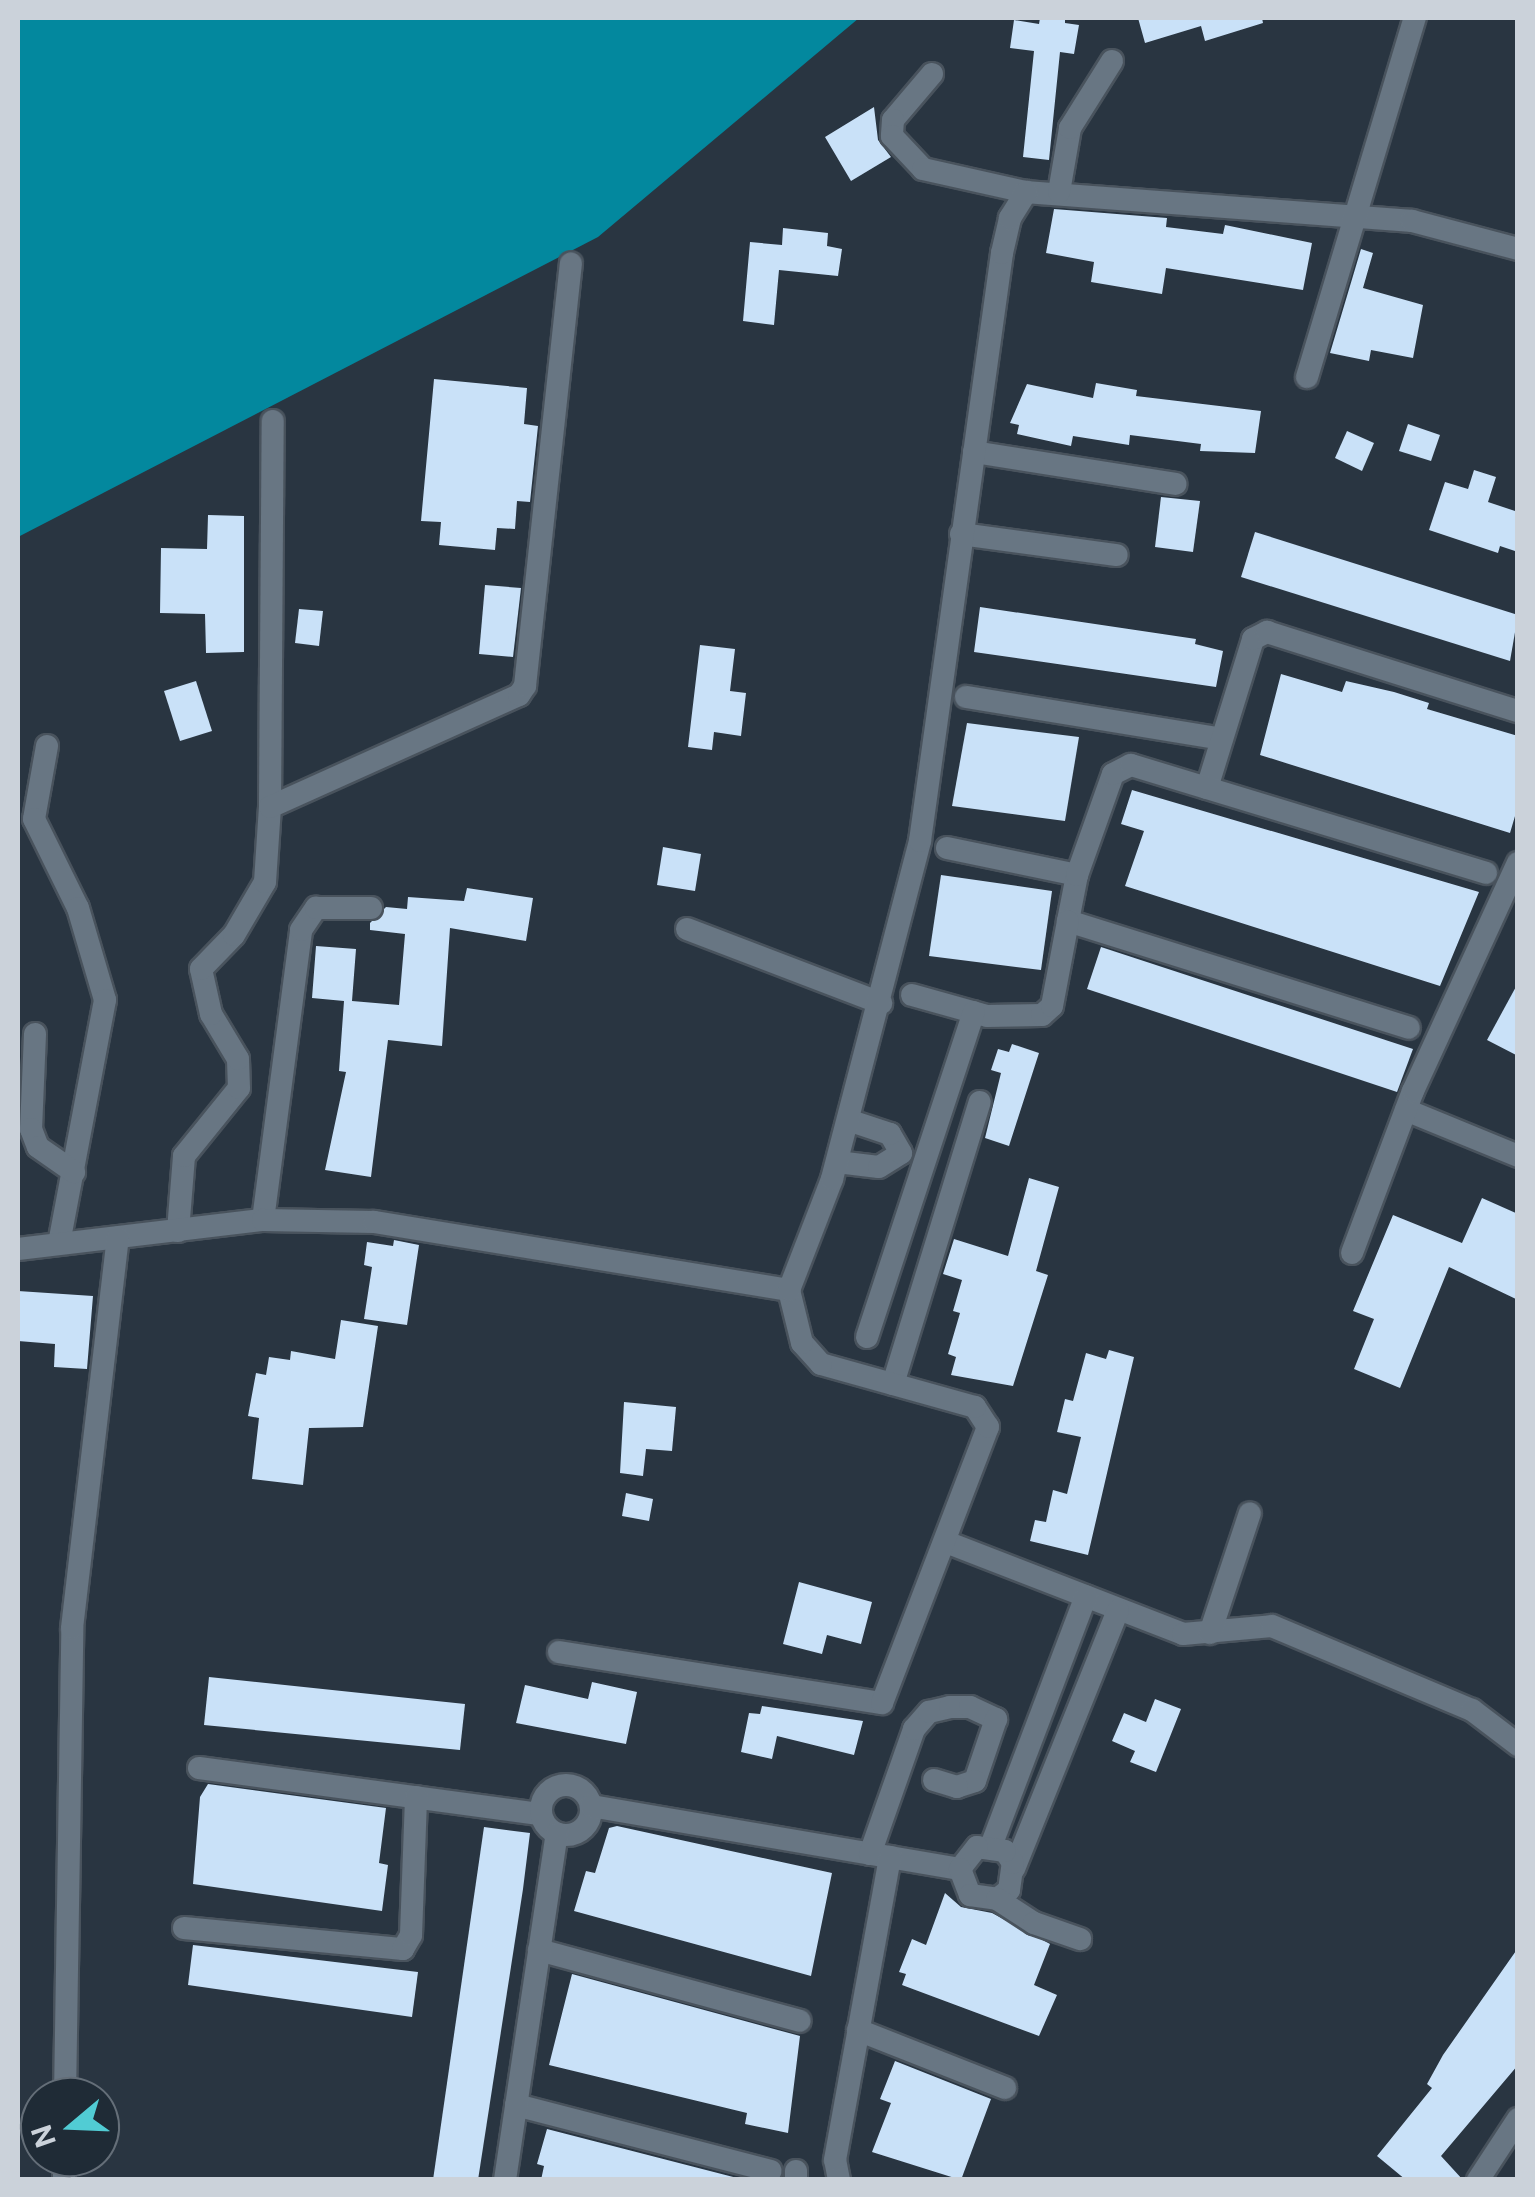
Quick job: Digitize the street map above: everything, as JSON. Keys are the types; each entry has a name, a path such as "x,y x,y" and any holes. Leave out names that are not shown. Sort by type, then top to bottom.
{"street":[{"path":"1307,377 1415,18"},
{"path":"1058,192 1070,128 1112,61"},
{"path":"932,74 892,120 892,136 907,158 923,169 1026,192 1412,221 1518,250"},
{"path":"559,1652 882,1703 988,1427 985,1414 809,1354 789,1290 816,1235 881,1003 920,841 1002,252 1010,218 1026,192"},
{"path":"270,807 518,695 526,686 571,263"},
{"path":"178,1231 184,1156 240,1088 238,1060 211,1014 201,969 234,935 266,882 273,420"},
{"path":"974,452 1175,484"},
{"path":"961,534 1117,556"},
{"path":"1207,788 1253,638 1267,632 1514,710 1518,685"},
{"path":"966,697 1222,740"},
{"path":"46,746 34,820 78,908 105,1000 60,1244"},
{"path":"912,995 974,1012 1042,1015 1052,1006 1077,875 1113,774 1131,764 1486,873"},
{"path":"946,848 1077,875"},
{"path":"1352,1253 1406,1110 1518,863"},
{"path":"262,1220 300,930 316,908 371,908"},
{"path":"1068,922 1409,1028"},
{"path":"688,929 881,1003"},
{"path":"866,1338 974,1012"},
{"path":"35,1034 31,1129 38,1147 74,1172"},
{"path":"893,1384 980,1102"},
{"path":"1406,1110 1518,1156"},
{"path":"848,1120 890,1134 902,1152 926,1159"},
{"path":"837,1162 879,1167 902,1152"},
{"path":"18,1249 262,1220 374,1222 486,1236 789,1290"},
{"path":"65,2077 72,1628 118,1238"},
{"path":"1210,1633 1250,1513"},
{"path":"946,1542 1183,1634 1272,1626 1472,1710 1518,1745"},
{"path":"991,1846 1086,1596"},
{"path":"998,1899 1009,1890 1118,1610"},
{"path":"839,2180 835,2160 858,2030 880,1855 914,1729 930,1712 950,1707 970,1707 996,1719 974,1781 957,1787 934,1780"},
{"path":"198,1768 540,1814 557,1834 505,2180"},
{"path":"540,1814 550,1790 562,1784 586,1794 591,1806 582,1830 557,1834"},
{"path":"184,1928 403,1949 411,1935 416,1797"},
{"path":"591,1806 960,1869"},
{"path":"1014,1870 1005,1852 991,1846 966,1856 960,1869 970,1895 998,1899 1034,1923 1080,1939"},
{"path":"539,1950 800,2021"},
{"path":"858,2030 1004,2088"},
{"path":"516,2105 771,2171"},
{"path":"1478,2180 1518,2119"}],"water":[{"path":"18,18 859,18 598,237 18,537"}],"building":[{"path":"1040,18 1065,18 1065,23 1079,25 1074,54 1060,52 1049,160 1023,157 1034,51 1010,48 1014,20 1039,24"},
{"path":"1138,18 1262,18 1263,23 1205,41 1201,26 1145,43"},
{"path":"874,107 878,140 891,157 851,181 825,137"},
{"path":"1054,209 1167,218 1166,227 1223,234 1225,225 1312,243 1303,290 1166,268 1162,294 1091,282 1094,262 1046,253"},
{"path":"783,228 828,233 827,246 842,249 838,276 779,270 774,325 743,321 750,242 782,245"},
{"path":"1361,249 1373,253 1363,288 1423,305 1413,358 1371,350 1369,361 1330,353"},
{"path":"434,379 527,388 524,424 538,426 530,502 517,501 515,529 497,528 495,550 439,545 441,522 421,521"},
{"path":"1096,383 1137,390 1136,396 1261,411 1255,453 1200,451 1201,444 1130,435 1129,445 1073,436 1071,446 1017,434 1019,425 1010,423 1027,384 1093,398"},
{"path":"1408,424 1440,435 1431,461 1399,451"},
{"path":"1347,431 1374,443 1362,471 1335,458"},
{"path":"1474,470 1496,477 1488,502 1518,512 1518,552 1500,546 1498,553 1429,530 1445,482 1468,489"},
{"path":"1161,497 1200,501 1193,552 1155,547"},
{"path":"208,515 244,516 244,652 206,653 205,614 160,613 161,548 207,549"},
{"path":"1255,532 1518,615 1510,661 1241,577"},
{"path":"485,585 521,588 513,657 479,654"},
{"path":"980,607 1196,639 1195,644 1223,651 1216,687 974,652"},
{"path":"299,609 323,611 319,646 295,643"},
{"path":"700,645 735,649 730,691 746,693 741,736 714,732 712,750 688,747"},
{"path":"1281,674 1342,692 1346,681 1394,692 1429,703 1427,709 1518,736 1518,806 1510,833 1260,755"},
{"path":"196,681 212,731 180,741 164,691"},
{"path":"967,723 1079,737 1065,821 952,806"},
{"path":"1132,790 1479,892 1440,986 1125,886 1144,831 1121,824"},
{"path":"663,847 701,854 695,891 657,885"},
{"path":"941,875 1052,891 1041,970 929,956"},
{"path":"467,888 533,898 526,941 450,928 442,1046 388,1040 371,1177 325,1170 346,1072 339,1071 344,1001 312,998 316,946 356,949 352,1001 399,1005 405,934 370,930 370,923 386,907 407,909 408,897 464,901"},
{"path":"1101,947 1413,1049 1397,1092 1087,989"},
{"path":"1518,983 1518,1056 1487,1040"},
{"path":"1012,1044 1039,1053 1009,1146 985,1138 1001,1073 991,1070 998,1049 1009,1052"},
{"path":"1029,1178 1059,1187 1036,1271 1048,1275 1013,1386 951,1375 956,1357 948,1354 960,1313 953,1311 962,1280 943,1274 954,1239 1008,1256"},
{"path":"1482,1198 1518,1214 1518,1300 1449,1267 1400,1388 1354,1369 1374,1319 1353,1311 1393,1215 1462,1243"},
{"path":"394,1240 419,1245 407,1325 364,1319 372,1267 364,1265 367,1242 393,1246"},
{"path":"18,1291 93,1296 87,1369 54,1367 55,1344 18,1341"},
{"path":"341,1320 378,1326 363,1427 309,1428 303,1485 252,1479 259,1418 248,1416 256,1373 266,1375 269,1357 290,1360 291,1351 335,1359"},
{"path":"1109,1350 1134,1357 1088,1555 1030,1541 1035,1520 1046,1522 1053,1490 1067,1494 1081,1437 1057,1432 1065,1399 1073,1401 1086,1353 1106,1359"},
{"path":"624,1402 676,1407 672,1451 646,1449 643,1476 620,1473"},
{"path":"626,1493 653,1499 649,1521 622,1516"},
{"path":"799,1582 872,1602 861,1644 827,1635 822,1654 783,1644"},
{"path":"209,1677 465,1704 460,1750 204,1725"},
{"path":"592,1682 637,1692 626,1744 516,1723 525,1685 588,1699"},
{"path":"1155,1699 1181,1709 1156,1772 1130,1762 1135,1751 1112,1741 1124,1713 1146,1722"},
{"path":"762,1706 863,1721 854,1755 777,1736 772,1759 741,1752 749,1713 760,1714"},
{"path":"208,1784 386,1808 379,1863 388,1865 382,1911 193,1884 200,1797"},
{"path":"617,1826 832,1873 811,1976 574,1911 586,1871 595,1873 609,1828"},
{"path":"484,1827 530,1833 523,1889 478,2180 433,2180"},
{"path":"945,1893 961,1907 992,1913 1050,1944 1034,1985 1057,1995 1039,2036 902,1985 906,1974 899,1972 912,1939 926,1945"},
{"path":"193,1945 418,1972 412,2017 188,1985"},
{"path":"1518,1948 1518,2065 1441,2156 1463,2180 1406,2180 1377,2156 1432,2088 1427,2084 1443,2055"},
{"path":"572,1974 800,2036 788,2133 745,2124 747,2113 549,2065"},
{"path":"895,2061 991,2099 961,2180 872,2152 891,2103 880,2099"},
{"path":"547,2129 741,2179 541,2180 544,2166 537,2164"}]}
